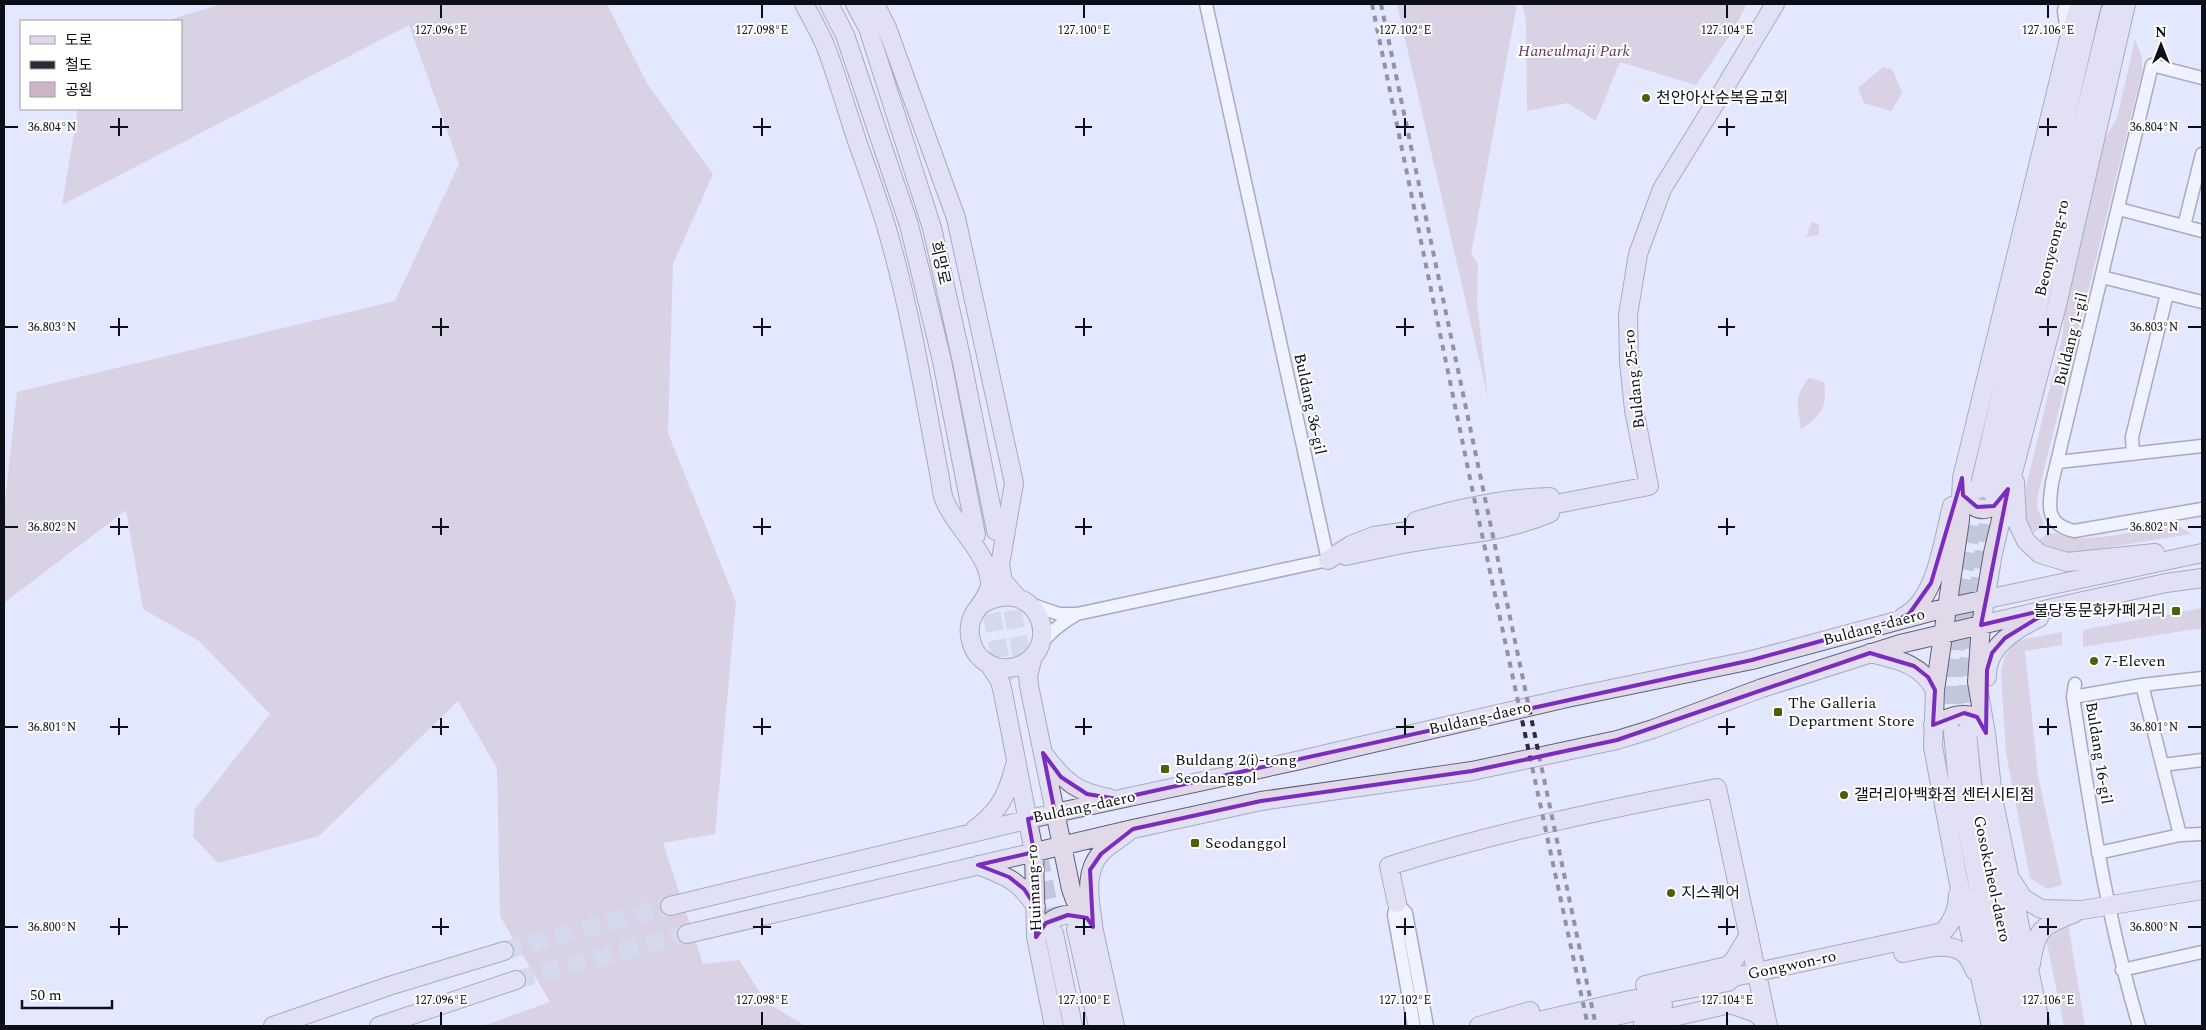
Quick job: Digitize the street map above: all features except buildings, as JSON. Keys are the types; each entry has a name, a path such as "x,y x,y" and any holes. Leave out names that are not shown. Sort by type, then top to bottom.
{"main road":[{"path":"804,4 827,48 889,234 919,363 944,500 986,567 990,584 982,604 974,613 970,624 969,636 976,652 989,664 1001,668 1013,668 1024,663 1036,651 1042,634 1041,622 1036,611 1003,581 1000,566 1014,483 956,218 888,28 875,4"},
{"path":"829,4 845,35 909,225 942,361 976,535"},
{"name":"희망로","path":"855,4 868,28 932,228 961,357 996,531"},
{"name":"Buldang 25-ro","path":"1586,499 1649,486 1634,410 1629,362 1628,315 1638,254 1662,189 1775,4"},
{"path":"1991,1026 1958,878 1933,747 1935,690 1960,520 1962,478 2068,43 2080,4"},
{"name":"Beonyeong-ro","path":"1998,486 2092,4"},
{"name":"Beonyeong-ro","path":"1998,486 2110,12 2114,4"},
{"path":"1962,478 1963,495 1967,502 1977,507 1994,506 1998,486 2058,301 2126,4"},
{"path":"1897,620 1909,614 1918,604 1931,583 1940,557 1956,490 1962,478"},
{"path":"1998,486 2026,541 2040,554 2067,562 2168,552 2199,554"},
{"path":"1998,486 1981,625 1977,682 1986,733 1993,798 2029,978 2041,1026"},
{"path":"1328,560 1415,542 1447,539 1524,524 1586,499"},
{"path":"1328,560 1351,546 1374,536 1443,526 1586,499"},
{"name":"Buldang-daero","path":"670,906 1028,819 1296,761 1567,698 1752,660 1946,608 2199,554"},
{"name":"Buldang-daero","path":"687,934 1133,828 1261,801 1472,771 1617,740 1653,729 1762,688 1870,653 1942,633 2166,583 2202,578"},
{"path":"982,604 999,597 1022,600"},
{"path":"1986,733 1987,670 1992,653 2006,638 2036,619 2074,604"},
{"name":"Huimang-ro","path":"1036,651 1029,666 1029,686 1071,889 1086,925 1115,1026"},
{"path":"1870,653 1914,666 1928,677 1935,690"},
{"name":"Huimang-ro","path":"989,664 1000,681 1034,852 1036,937 1054,1026"},
{"path":"1933,725 1964,713 1977,717 1986,733"},
{"name":"Gosokcheol-daero","path":"2006,1026 1958,784 1960,732 2023,1026"},
{"path":"1043,753 1061,777 1087,794 1117,799"},
{"path":"970,833 992,816 1009,789 1016,760"},
{"path":"1397,903 1389,866 1461,844 1620,807 1717,788 1768,1026"},
{"name":"Huimang-ro","path":"1098,1026 1086,925 1090,870 1100,854 1133,828"},
{"path":"978,865 1009,877 1024,889 1036,906"},
{"path":"2009,876 2023,898 2041,909 2082,910 2202,890"},
{"path":"1926,942 1943,932 1950,924 1958,901 1958,878"},
{"path":"2029,978 2037,935 2049,924 2082,910"},
{"path":"1036,937 1046,923 1054,918 1068,914 1086,925"},
{"path":"1054,933 1073,1026"},
{"path":"1479,1026 1524,1012 1727,966 1734,960 1749,935"},
{"path":"1926,942 1953,947 1964,952 1981,984"},
{"name":"Gongwon-ro","path":"1573,1026 1661,1006 1732,983 1926,942"},
{"path":"273,1026 390,986 504,951"},
{"path":"1639,1025 1732,983 1726,976 1682,986 1645,985"},
{"path":"379,1026 516,980"},
{"name":"Gongwon-ro","path":"1516,1026 1630,1000 1728,982 1732,983"},
{"path":"1639,1025 1730,1004 1756,1013 1768,1026"}],"street":[{"name":"Buldang 36-gil","path":"1206,4 1328,560"},
{"path":"2066,4 2064,10 2068,43"},
{"name":"Buldang 1-gil","path":"2202,78 2152,65 2052,483 2049,508 2054,522 2064,529 2074,532 2202,509"},
{"path":"2184,226 2202,154"},
{"path":"2119,209 2202,230"},
{"path":"2102,277 2202,302"},
{"path":"2133,454 2132,437 2167,294"},
{"path":"2058,462 2202,446"},
{"path":"1022,600 1059,614 1076,614 1328,560"},
{"path":"1036,651 1055,628 1076,614"},
{"name":"Buldang 16-gil","path":"2139,1026 2122,970 2098,852 2074,691 2202,678"},
{"path":"2142,685 2164,765 2180,835"},
{"path":"2164,765 2202,760"},
{"path":"2098,852 2180,835 2202,834"},
{"path":"1397,903 1394,915 1414,1026"},
{"path":"1397,903 1406,913 1427,1026"},
{"path":"2122,970 2202,952"}],"highlighted area":[{"path":"1962,478 1963,495 1977,507 1994,506 2008,489 1981,625 2074,603 2036,619 2005,638 1992,653 1987,670 1986,733 1977,717 1964,713 1933,725 1935,690 1928,677 1914,666 1870,653 1617,740 1472,771 1261,801 1133,829 1101,854 1090,870 1093,927 1087,918 1068,915 1046,923 1036,937 1036,907 1024,889 1009,877 978,865 1034,852 1028,819 1055,813 1043,753 1061,777 1087,794 1117,799 1752,660 1897,620 1909,614 1931,583"}],"green space":[{"path":"221,4 607,4 648,85 713,174 673,264 668,433 736,602 715,834 663,843 703,964 739,960 766,1002 805,1026 483,1026 550,1002 500,916 497,768 458,701 319,836 218,863 193,837 195,809 270,714 199,641 143,609 126,510 4,603 4,510 17,392 395,301 459,164 409,25 62,205 78,110 182,110 182,20 169,20"},
{"path":"1397,4 1517,4 1471,254 1478,264 1477,303 1488,398"},
{"name":"Haneulmaji Park","path":"1522,4 1747,4 1733,31 1696,85 1620,62 1596,121 1568,103 1527,111 1526,20"},
{"path":"2135,40 2142,57 2142,72 2038,494 2037,506 2044,524 2034,533 2026,520 2026,487 2063,333 2065,302 2102,144 2117,118"},
{"path":"1883,67 1892,69 1902,93 1891,111 1864,103 1858,88"},
{"path":"1812,222 1819,225 1819,235 1806,237"},
{"path":"1809,378 1824,382 1824,404 1814,420 1801,429 1798,402 1801,391"},
{"path":"2176,524 2191,534 2073,553 2054,550 2039,540 2053,533 2075,538 2086,538 2125,534"},
{"path":"2202,608 2202,628 2083,647 2083,630"},
{"path":"2062,632 2062,645 2025,651 2038,776 2062,885 2047,889 2030,878 2006,753 2001,672 2004,659 2014,641"},
{"path":"2068,923 2085,1026 2064,1026 2046,939 2048,933"}],"tunnel":[{"path":"1967,730 1968,663 1992,493"},
{"path":"1953,731 1955,663 1960,597 1978,494"},
{"path":"1007,584 1026,676"},
{"path":"986,587 1005,682"},
{"path":"1039,855 1054,933"},
{"path":"504,951 670,906"},
{"path":"516,980 687,934"}],"railway":[{"path":"1372,4 1472,488 1588,1026"},
{"path":"1381,4 1596,1026"}],"place":[{"name":"천안아산순복음교회","path":"1646,98"},
{"name":"불당동문화카페거리","path":"2176,611"},
{"name":"7-Eleven","path":"2094,661"},
{"name":"The Galleria Department Store","path":"1778,712"},
{"name":"Buldang 2(i)-tong Seodanggol","path":"1165,769"},
{"name":"갤러리아백화점 센터시티점","path":"1844,795"},
{"name":"Seodanggol","path":"1195,843"},
{"name":"지스퀘어","path":"1671,893"}]}
